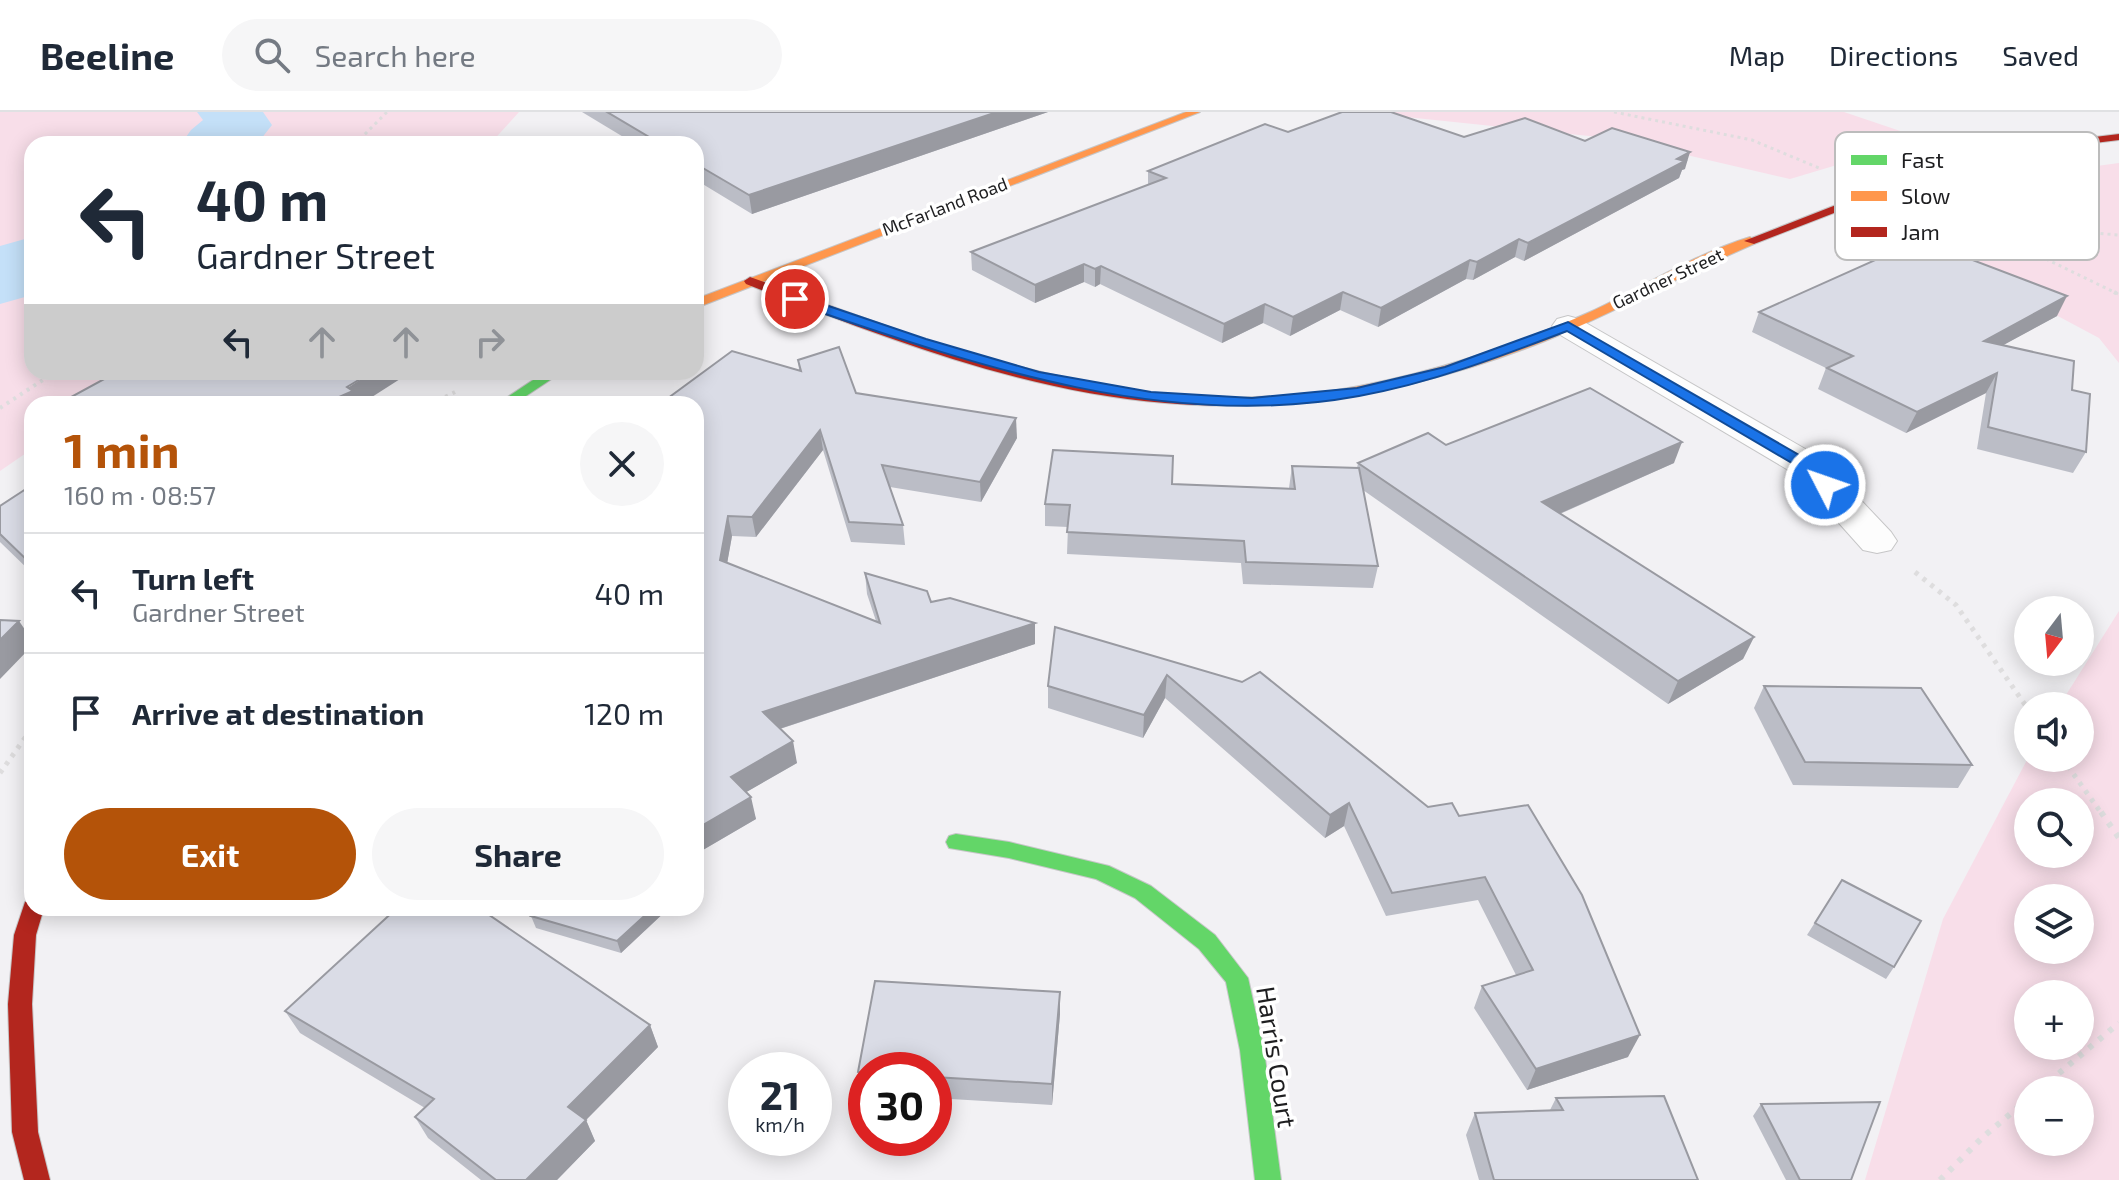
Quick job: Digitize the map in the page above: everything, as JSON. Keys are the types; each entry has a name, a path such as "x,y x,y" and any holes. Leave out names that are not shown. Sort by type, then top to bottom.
{"street":[{"name":"McFarland Road","path":"704,301 1195,112"},
{"name":"Gardner Street","path":"2099,140 2119,137"},
{"name":"Gardner Street","path":"750,281 921,342 1037,375 1151,397 1252,402 1357,392 1449,370 1568,326 1743,244 1835,208"},
{"path":"1568,326 1808,466 1877,541"},
{"path":"517,396 542,380"},
{"name":"Harris Court","path":"956,842 1009,850 1101,872 1143,892 1207,942 1237,978 1252,1050 1268,1180"},
{"path":"31,916 10,1007 25,1132 37,1180"}],"path":[{"path":"363,136 387,112"},
{"path":"1614,112 1752,140 1835,174"},
{"path":"2099,233 2119,235"},
{"path":"2048,260 2119,295"},
{"path":"0,408 43,380"},
{"path":"1877,541 1956,605 2016,692"},
{"path":"0,773 24,739"},
{"path":"2072,772 2119,838"},
{"path":"2056,1076 2119,1023"},
{"path":"1940,1180 2014,1111"}],"shaded area":[{"path":"0,112 519,112 497,136 24,136 24,380 132,380 109,396 24,396 24,454 0,471"},
{"path":"1358,112 1844,112 1903,132 1835,132 1835,166 1790,179 1618,139"},
{"path":"2119,163 2119,363 2099,338 1953,260 2099,260 2099,166"},
{"path":"2119,611 2119,1180 1865,1180 1943,919 2021,772 2094,772 2094,692 2068,692 2078,676 2094,676 2094,651"}],"building":[{"path":"607,112 997,112 749,195 704,169 704,136 648,136"},
{"path":"1342,112 1391,112 1464,137 1525,118 1585,141 1612,128 1690,152 1677,159 1685,161 1528,243 1519,239 1477,262 1470,260 1381,308 1343,292 1293,317 1265,304 1224,324 1101,266 1095,269 1084,264 1035,285 971,252 1166,178 1148,171 1265,124 1288,132"},
{"path":"1875,260 1972,260 2067,296 1984,341 2074,361 2072,390 2090,394 2086,452 1988,427 1997,373 1917,412 1827,368 1853,356 1759,312"},
{"path":"839,347 856,393 1016,418 980,482 882,465 903,525 849,522 820,430 752,517 728,516 720,560 880,623 865,573 927,591 931,602 950,598 1035,623 763,712 793,741 731,777 751,797 704,824 704,396 671,396 693,380 704,380 704,372 732,351 801,371 798,360"},
{"path":"102,380 359,380 347,387 353,391 341,396 73,396"},
{"path":"1590,388 1682,442 1542,502 1754,637 1678,681 1358,463 1428,433 1446,445"},
{"path":"1053,450 1173,456 1172,484 1295,489 1292,466 1359,468 1378,566 1246,562 1244,541 1067,532 1070,505 1045,504"},
{"path":"24,490 24,557 0,534 0,506"},
{"path":"0,620 19,621 0,640"},
{"path":"1055,627 1242,682 1260,672 1428,807 1452,803 1459,816 1528,805 1582,895 1640,1035 1536,1069 1482,986 1533,970 1485,877 1392,893 1349,803 1330,815 1167,675 1144,715 1048,686"},
{"path":"1764,686 1921,688 1972,765 1805,762"},
{"path":"1842,880 1921,921 1894,967 1815,923"},
{"path":"388,916 491,916 650,1025 568,1107 586,1120 526,1180 496,1180 415,1117 434,1099 285,1011"},
{"path":"531,916 644,916 617,941"},
{"path":"875,981 1060,992 1052,1084 952,1078 952,1052 862,1052"},
{"path":"1664,1096 1698,1180 1494,1180 1475,1113 1563,1110 1556,1098"},
{"path":"1880,1102 1851,1180 1800,1180 1761,1104"}],"waterway":[{"path":"225,136 239,125 230,112"},
{"path":"0,280 24,266"}],"traffic: fast":[{"path":"517,396 542,380"},
{"path":"956,842 1009,850 1101,872 1143,892 1207,942 1237,978 1252,1050 1268,1180"}],"traffic: slow":[{"path":"704,301 1195,112"},
{"path":"1304,399 1408,381 1475,362 1541,338 1750,241"}],"traffic: jam":[{"path":"2099,139 2119,137"},
{"path":"1750,241 1835,208"},
{"path":"750,281 951,353 1021,373 1091,388 1162,399 1233,402 1304,399"},
{"path":"31,916 25,935 20,1004 25,1132 37,1180"}],"route":[{"path":"795,299 921,342 1037,375 1151,397 1252,402 1357,392 1449,370 1568,326 1808,466 1825,485"}]}
